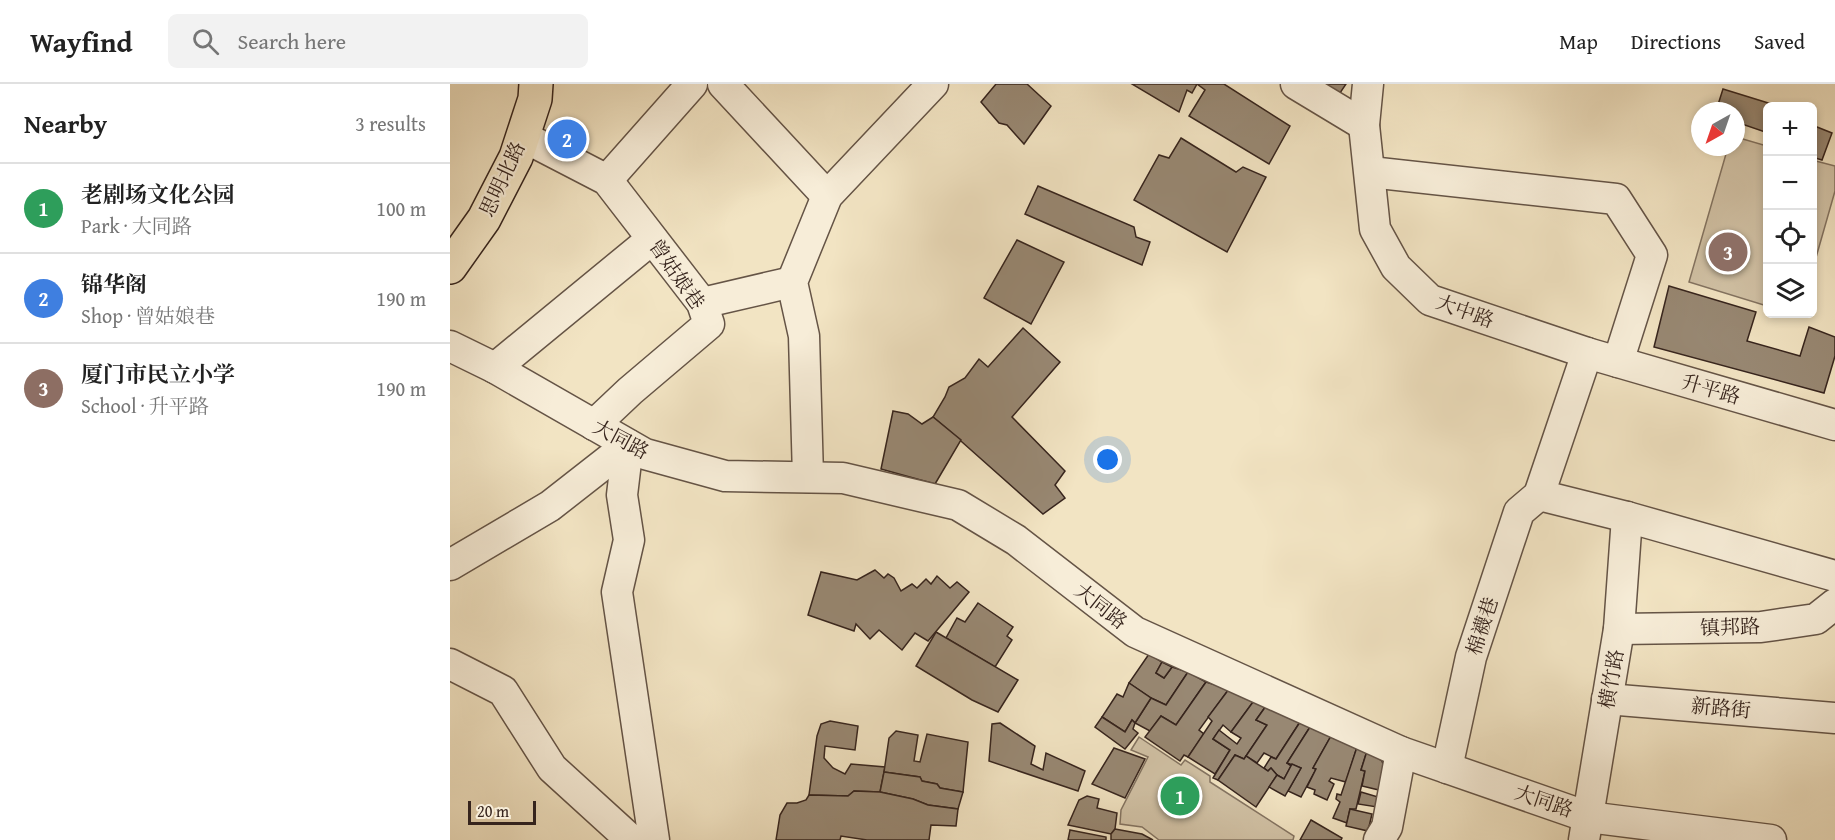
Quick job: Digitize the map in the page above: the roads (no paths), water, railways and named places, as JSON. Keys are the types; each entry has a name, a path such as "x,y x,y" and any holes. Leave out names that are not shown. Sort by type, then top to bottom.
{"main road":[{"name":"思明北路","path":"450,236 487,179 520,84"},
{"name":"思明北路","path":"450,267 484,219 516,157 535,99 536,84"}],"street":[{"path":"607,180 692,84"},
{"path":"723,84 827,196"},
{"path":"808,477 804,336 792,282 827,196 933,84"},
{"path":"1296,84 1364,125"},
{"name":"大中路","path":"1368,84 1364,125 1375,229 1396,267 1430,300 1587,353"},
{"name":"曾姑娘巷","path":"522,136 607,180 702,303 709,324 594,425"},
{"path":"1370,172 1616,199 1652,255 1618,362"},
{"path":"495,368 652,239"},
{"path":"702,303 792,282"},
{"name":"大同路","path":"450,346 495,368 645,454 724,476 843,478 958,505 1016,540 1136,632 1401,752 1447,768 1586,828 1771,840"},
{"path":"1587,353 1539,495 1627,517 1835,576"},
{"name":"升平路","path":"1587,353 1835,425"},
{"path":"450,565 550,506 628,445"},
{"path":"628,445 622,495 629,540 617,592 654,840"},
{"name":"棉襪巷","path":"1447,768 1471,657 1519,512 1539,495"},
{"name":"横竹路","path":"1586,828 1619,629 1627,517"},
{"name":"镇邦路","path":"1619,629 1761,627 1816,619 1835,604"},
{"path":"450,664 503,692 552,768 633,840"},
{"name":"新路街","path":"1607,699 1835,718"},
{"path":"1379,840 1387,826 1401,752"}],"place":[{"name":"锦华阁","path":"567,139"},
{"name":"厦门市民立小学","path":"1728,252"},
{"name":"老剧场文化公园","path":"1180,796"}]}
